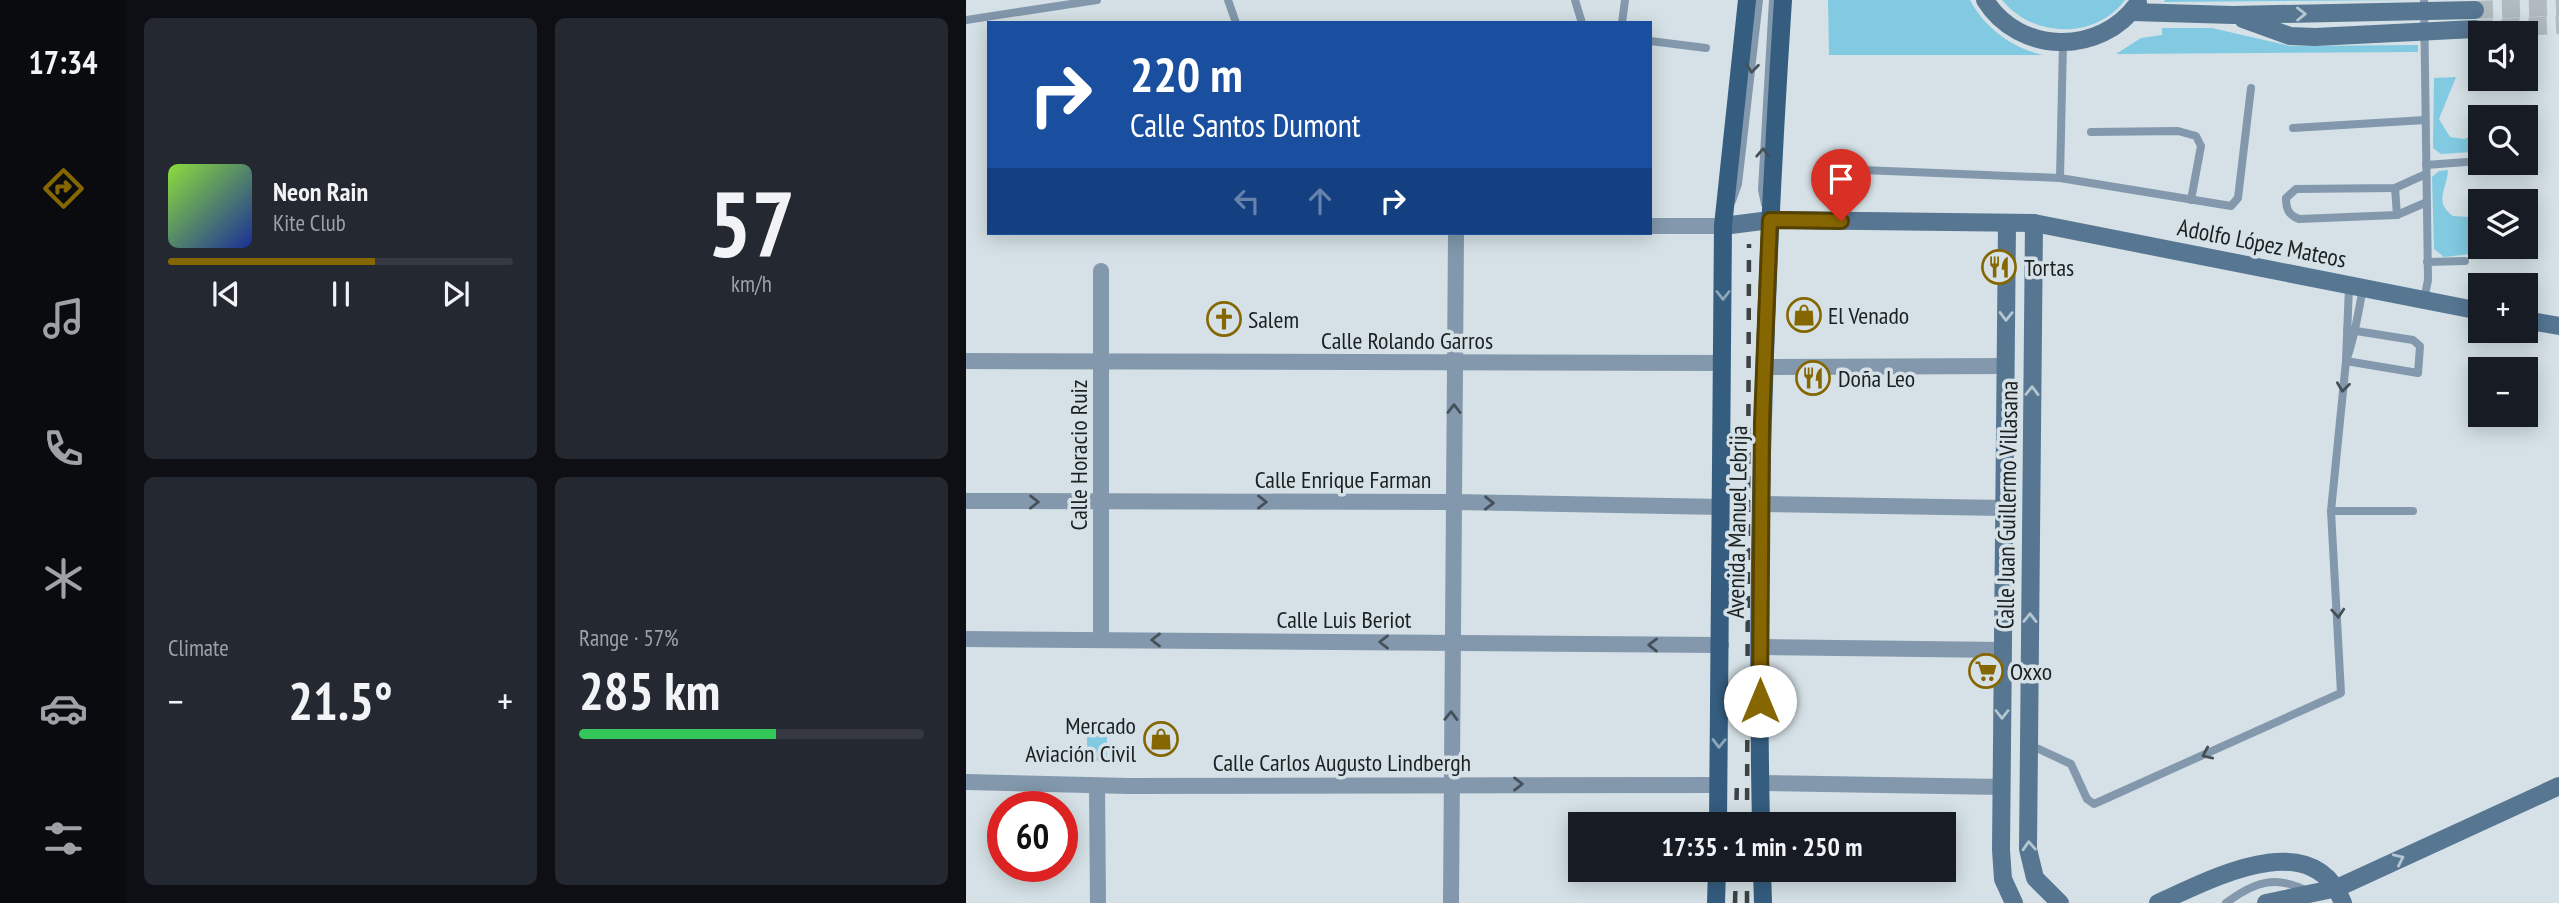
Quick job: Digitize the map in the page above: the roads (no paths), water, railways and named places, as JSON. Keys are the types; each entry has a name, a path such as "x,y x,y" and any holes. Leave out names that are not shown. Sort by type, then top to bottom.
{"main road":[{"name":"Avenida Manuel Lebrija","path":"1718,812 1723,226 1747,0"},
{"name":"Avenida Manuel Lebrija","path":"1761,812 1759,647 1764,367 1783,0"},
{"path":"1716,903 1717,882"},
{"path":"1762,882 1763,903"}],"street":[{"path":"1984,0 1991,11 2012,28 2036,39 2063,43 2088,39 2112,29 2136,6 2233,15 2424,6 2475,10"},
{"path":"2233,15 2290,36 2468,29"},
{"name":"Adolfo López Mateos","path":"1723,226 1770,220 2034,223 2468,309"},
{"name":"Calle Juan Guillermo Villasana","path":"2007,223 2001,787 2002,871 2014,903"},
{"name":"Calle Juan Guillermo Villasana","path":"2034,223 2030,862 2041,886 2060,903"},
{"path":"1652,226 1723,226"},
{"path":"1451,903 1456,235"},
{"name":"Calle Horacio Ruiz","path":"1101,271 1101,640"},
{"path":"2538,322 2559,326"},
{"name":"Calle Rolando Garros","path":"966,361 1722,363"},
{"path":"1764,367 2005,366"},
{"name":"Calle Enrique Farman","path":"966,501 1454,502 1721,508"},
{"path":"1761,504 2004,508"},
{"name":"Calle Luis Beriot","path":"966,639 1721,645"},
{"path":"1759,647 2002,650"},
{"name":"Calle Carlos Augusto Lindbergh","path":"966,782 1097,786 1719,785"},
{"path":"1760,783 2001,787"},
{"path":"1097,786 1098,903"},
{"path":"2266,903 2311,893 2340,895 2559,786"},
{"path":"2158,903 2246,867 2278,861 2305,866 2322,874 2340,895"}],"lane":[{"path":"966,20 1097,0"},
{"path":"1228,0 1235,21"},
{"path":"1575,0 1581,21"},
{"path":"1622,21 1625,0"},
{"path":"1723,226 1738,184 1759,0"},
{"path":"1770,220 1762,190 1773,0"},
{"path":"2424,6 2427,202 2424,300"},
{"path":"1652,41 1706,48"},
{"path":"2060,178 2063,43"},
{"path":"1863,170 2060,178 2226,206 2237,201 2251,88"},
{"path":"2293,128 2425,120"},
{"path":"2091,132 2178,131 2196,136 2201,146 2190,200"},
{"path":"2426,165 2466,162"},
{"path":"2426,174 2395,188 2296,188 2286,198 2286,206 2289,213 2299,219 2397,215 2427,202"},
{"path":"2395,188 2397,215"},
{"path":"2427,262 2465,261"},
{"path":"2029,745 2071,764 2087,799 2094,804 2339,695 2344,687 2330,511 2356,286"},
{"path":"2352,330 2356,286"},
{"path":"2346,361 2418,373 2420,346 2416,341 2352,330"},
{"path":"2330,511 2413,511"},
{"path":"2226,903 2245,888 2264,881 2293,884 2311,893"}],"tunnel":[{"path":"2475,10 2559,7"},
{"path":"2538,26 2559,25"}],"railway":[{"path":"1747,812 1749,244"},
{"path":"1736,812 1737,779"},
{"path":"1735,903 1736,882"},
{"path":"1747,882 1747,903"}],"place":[{"name":"Tortas","path":"1999,267"},
{"name":"El Venado","path":"1804,315"},
{"name":"Salem","path":"1224,319"},
{"name":"Doña Leo","path":"1813,378"},
{"name":"Oxxo","path":"1986,671"},
{"name":"Mercado Aviación Civil","path":"1161,739"}]}
